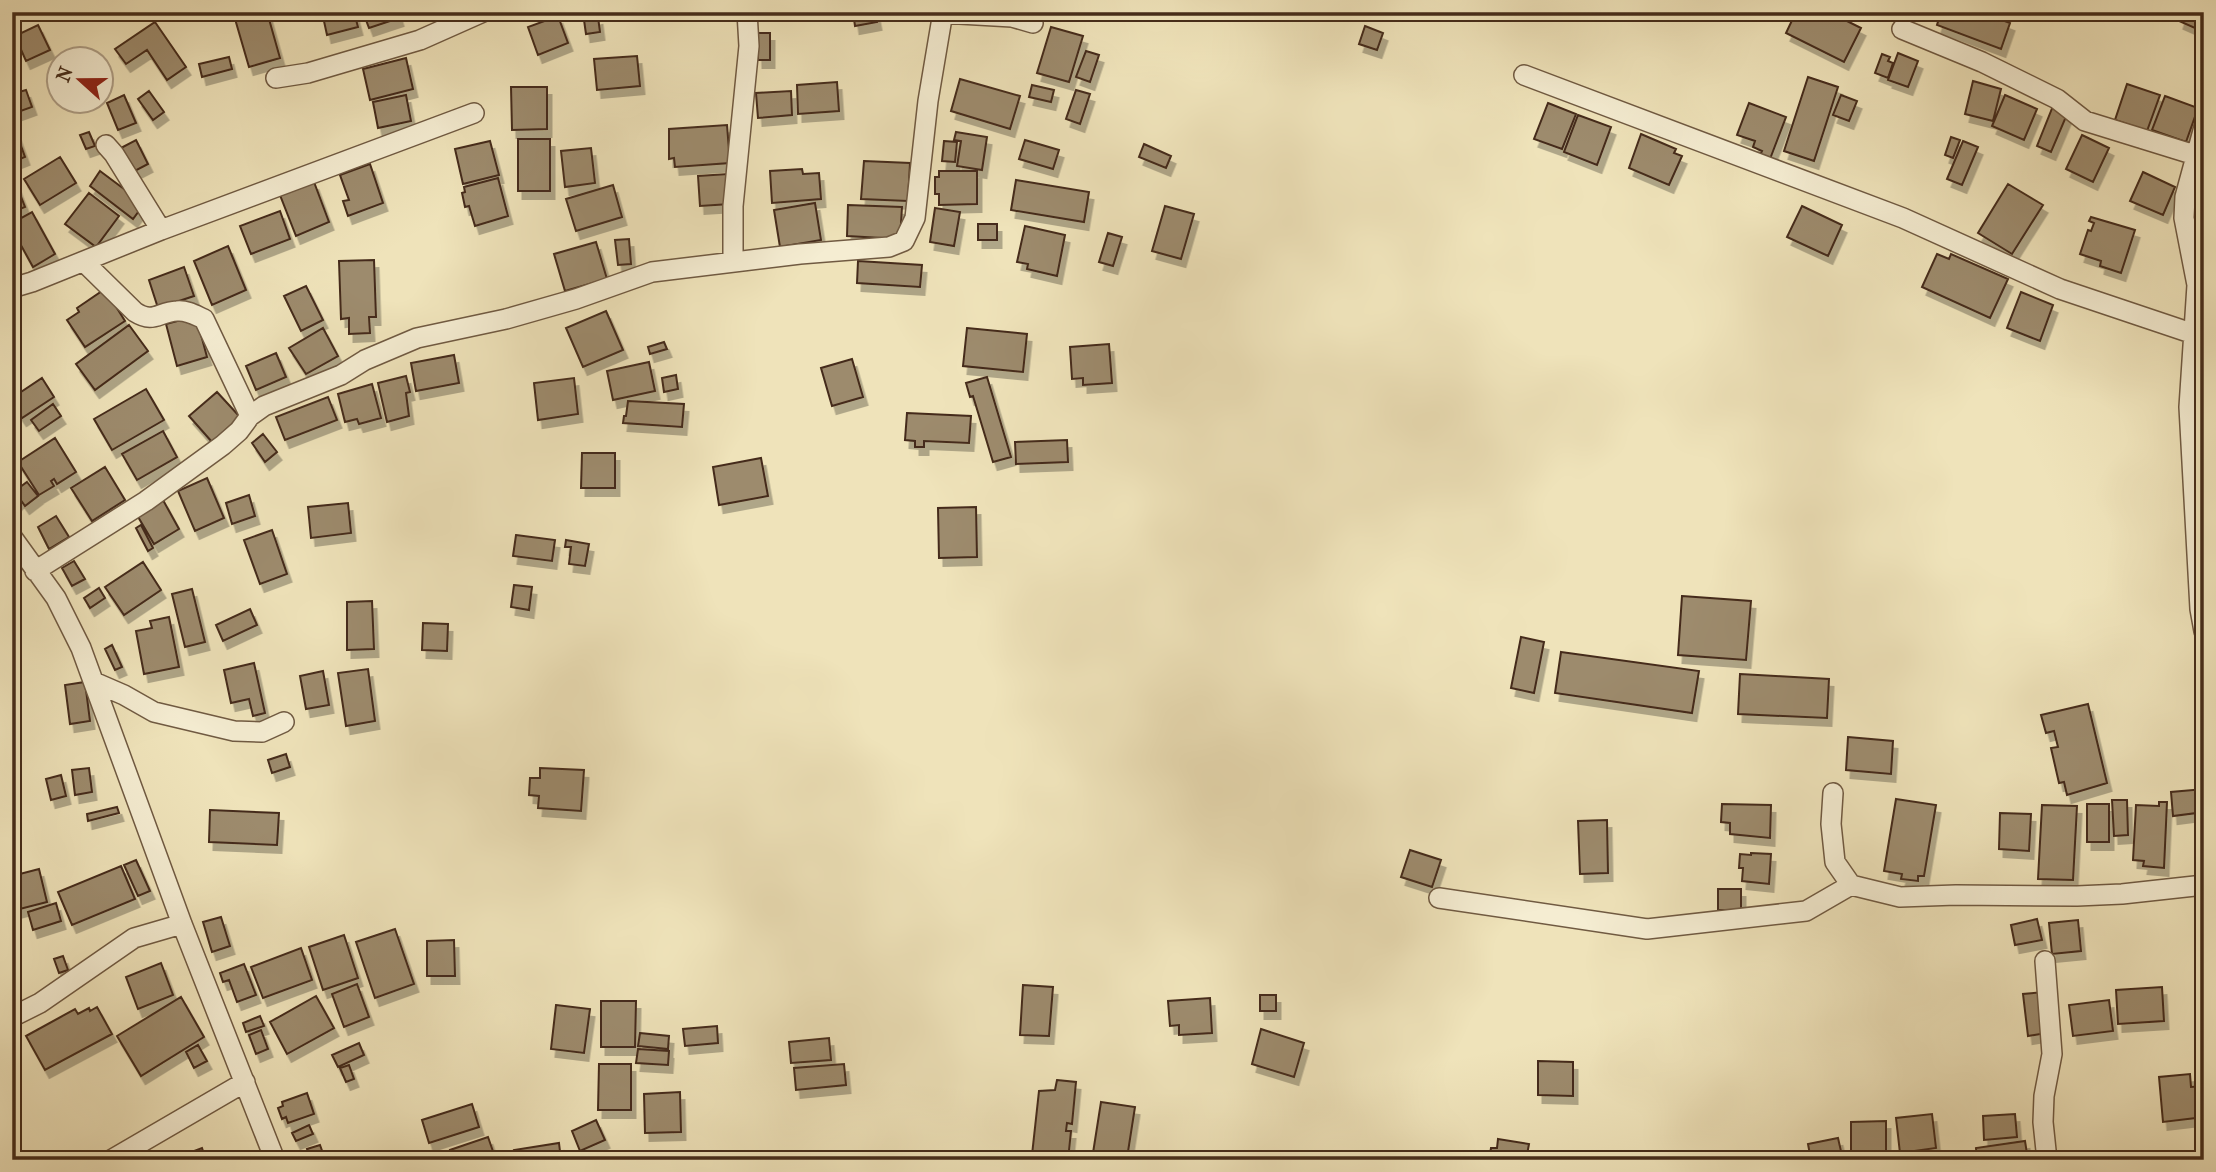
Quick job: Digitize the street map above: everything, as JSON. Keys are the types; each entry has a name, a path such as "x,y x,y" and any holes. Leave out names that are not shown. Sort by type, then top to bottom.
{"street":[{"path":"276,78 308,74 395,48 483,12"},
{"path":"733,261 733,206 750,46 747,12"},
{"path":"35,571 146,500 223,445 264,405 341,375 365,360 417,338 506,319 576,299 652,272 733,261 889,247 904,241 915,218 942,13 1013,18 1033,23"},
{"path":"1902,29 1982,62 2057,99 2085,121 2195,155"},
{"path":"1524,75 1903,218 2060,289 2194,334"},
{"path":"12,288 474,113"},
{"path":"2204,127 2185,197 2197,285 2189,407 2200,609 2204,631"},
{"path":"106,145 161,230"},
{"path":"84,262 142,317 152,319 177,311 190,312 204,319 250,416"},
{"path":"12,537 56,598 81,648 182,924 275,1160"},
{"path":"94,682 154,712 234,731 262,732 284,722"},
{"path":"1833,793 1831,824 1835,862 1851,885 1900,897 2077,896 2204,885"},
{"path":"1439,898 1647,929 1806,911 1851,885"},
{"path":"12,1017 40,1003 134,938 182,924"},
{"path":"2045,961 2052,1055 2044,1096 2043,1122 2048,1160"},
{"path":"111,1160 245,1082"}],"building":[{"path":"233,12 267,12 280,58 249,67"},
{"path":"322,12 354,12 358,27 327,35"},
{"path":"363,12 397,12 399,18 369,28"},
{"path":"853,12 875,12 877,22 855,26"},
{"path":"1796,12 1829,12 1861,28 1844,62 1786,33"},
{"path":"1941,12 1981,12 2010,23 2001,49 1937,25"},
{"path":"2182,12 2204,12 2204,32 2179,21"},
{"path":"558,16 568,43 538,55 528,27"},
{"path":"598,17 600,32 586,34 584,20"},
{"path":"155,22 186,67 167,80 147,50 126,64 116,48"},
{"path":"38,25 48,46 46,52 26,61 15,36"},
{"path":"1365,26 1383,33 1377,50 1359,44"},
{"path":"1051,27 1083,36 1069,82 1037,73"},
{"path":"757,33 770,33 770,60 758,60"},
{"path":"1086,51 1099,55 1090,82 1076,77"},
{"path":"1898,53 1918,61 1908,87 1888,80"},
{"path":"1882,54 1890,57 1888,61 1893,63 1888,78 1875,73"},
{"path":"637,56 640,86 597,90 594,59"},
{"path":"229,57 232,69 202,77 199,64"},
{"path":"406,58 413,89 370,100 363,69"},
{"path":"1808,77 1838,87 1814,161 1784,151"},
{"path":"960,79 1020,96 1010,129 951,111"},
{"path":"1973,81 2001,89 1993,121 1965,114"},
{"path":"837,82 839,111 798,114 797,85"},
{"path":"2127,84 2160,95 2147,131 2115,120"},
{"path":"1032,85 1054,90 1051,102 1029,97"},
{"path":"511,87 547,87 547,129 512,130"},
{"path":"26,90 32,107 12,114 12,94"},
{"path":"1076,90 1090,94 1080,124 1066,119"},
{"path":"149,91 164,112 153,120 138,99"},
{"path":"791,91 792,115 758,118 756,93"},
{"path":"124,95 136,123 118,130 112,116 116,116 116,99"},
{"path":"406,95 411,121 378,128 373,102"},
{"path":"1841,95 1857,101 1849,121 1833,115"},
{"path":"2005,95 2037,109 2024,140 1992,126"},
{"path":"2165,96 2198,108 2186,142 2152,130"},
{"path":"1548,103 1576,114 1562,149 1534,139"},
{"path":"1749,103 1786,117 1770,159 1760,155 1762,151 1753,147 1755,141 1737,135"},
{"path":"2053,106 2068,112 2051,152 2037,146"},
{"path":"1578,115 1611,127 1597,165 1564,152"},
{"path":"12,121 25,157 12,162"},
{"path":"727,125 730,163 675,167 674,158 669,159 669,129"},
{"path":"89,132 95,146 86,149 80,135"},
{"path":"956,132 987,137 982,170 957,166 961,141 954,140"},
{"path":"1641,134 1676,149 1674,153 1682,156 1669,185 1629,168"},
{"path":"2082,135 2109,148 2093,182 2066,169"},
{"path":"1951,137 1960,140 1953,158 1945,155"},
{"path":"518,139 550,139 550,191 518,191"},
{"path":"136,140 148,164 131,173 119,149"},
{"path":"1025,140 1059,150 1053,169 1019,159"},
{"path":"490,141 499,175 463,184 455,149"},
{"path":"944,141 957,142 955,162 942,161"},
{"path":"1963,141 1978,147 1962,185 1947,179"},
{"path":"1144,144 1171,156 1166,168 1139,157"},
{"path":"591,148 595,183 565,187 561,151"},
{"path":"60,157 76,183 40,205 24,179"},
{"path":"864,161 910,163 908,201 861,199"},
{"path":"370,164 383,203 348,216 343,201 349,200 340,175"},
{"path":"802,169 803,174 819,173 821,199 772,203 770,171"},
{"path":"100,171 144,204 133,219 90,186"},
{"path":"939,171 977,171 977,204 939,205 939,194 935,194 935,177 939,177"},
{"path":"2143,172 2175,187 2163,215 2130,201"},
{"path":"728,174 730,204 700,206 698,176"},
{"path":"498,178 508,216 475,226 469,206 465,207 462,193 465,192 464,187"},
{"path":"1016,180 1089,192 1084,222 1011,210"},
{"path":"314,182 329,222 296,236 280,195"},
{"path":"16,184 25,207 12,212 12,185"},
{"path":"2008,184 2043,205 2012,254 1978,233"},
{"path":"613,185 622,217 576,231 566,199"},
{"path":"89,193 119,216 96,247 65,224"},
{"path":"815,203 821,240 780,247 774,210"},
{"path":"848,205 902,207 900,239 847,236"},
{"path":"1165,206 1194,214 1181,259 1152,251"},
{"path":"1802,206 1842,225 1828,256 1787,237"},
{"path":"935,208 960,212 954,246 930,242"},
{"path":"280,211 290,239 251,254 240,226"},
{"path":"32,212 55,254 33,267 12,229 12,223"},
{"path":"2091,217 2135,230 2121,273 2100,266 2101,261 2080,254 2088,230 2091,231 2094,223 2089,221"},
{"path":"978,224 997,224 997,240 978,240"},
{"path":"1025,226 1065,235 1057,276 1027,269 1028,264 1017,262"},
{"path":"1108,233 1122,237 1113,266 1099,262"},
{"path":"629,239 631,264 618,265 615,240"},
{"path":"596,242 607,279 565,291 554,254"},
{"path":"228,246 246,290 212,305 194,261"},
{"path":"1937,254 1949,259 1951,254 2008,279 1990,318 1922,287"},
{"path":"374,260 376,317 369,317 370,333 349,334 349,318 341,319 339,261"},
{"path":"858,261 922,265 920,287 857,283"},
{"path":"184,267 194,296 158,308 149,280"},
{"path":"306,286 323,320 301,331 284,296"},
{"path":"105,289 125,321 85,347 67,320 79,312 77,308"},
{"path":"2021,292 2053,305 2040,341 2007,328"},
{"path":"606,311 623,350 583,367 566,328"},
{"path":"196,316 207,357 177,366 166,324"},
{"path":"129,325 148,351 95,390 76,364"},
{"path":"323,328 338,356 306,374 289,348"},
{"path":"967,328 1027,334 1023,372 963,366"},
{"path":"664,342 667,349 650,354 648,347"},
{"path":"1109,344 1112,383 1083,385 1083,378 1072,379 1070,347"},
{"path":"276,353 286,377 256,390 246,366"},
{"path":"454,355 459,383 416,391 411,363"},
{"path":"852,359 863,397 832,406 821,368"},
{"path":"649,362 655,391 613,400 607,371"},
{"path":"676,375 678,389 664,392 662,378"},
{"path":"406,376 410,392 406,393 409,416 387,422 378,383"},
{"path":"987,377 1011,457 993,462 973,396 970,397 966,383"},
{"path":"42,378 54,397 22,418 12,403 12,398"},
{"path":"574,378 578,414 538,420 534,383"},
{"path":"372,384 381,418 359,424 357,419 345,422 338,394"},
{"path":"146,389 164,420 112,450 94,419"},
{"path":"217,392 240,417 212,442 189,416"},
{"path":"328,397 337,420 285,440 276,417"},
{"path":"628,401 684,404 682,427 623,423"},
{"path":"53,404 61,416 39,431 31,420"},
{"path":"907,413 971,416 969,443 924,441 924,447 915,447 915,441 905,440"},
{"path":"163,431 177,457 137,480 122,454"},
{"path":"263,434 277,452 265,462 252,443"},
{"path":"55,438 76,472 57,484 54,479 51,481 54,486 39,495 18,462"},
{"path":"1067,440 1068,462 1016,464 1015,442"},
{"path":"582,453 615,453 615,488 581,488"},
{"path":"761,458 768,496 719,505 713,467"},
{"path":"105,467 125,500 92,521 71,488"},
{"path":"207,478 224,518 195,531 178,491"},
{"path":"27,482 38,496 25,506 20,499 17,502 12,493"},
{"path":"249,495 255,516 232,524 226,503"},
{"path":"163,500 179,529 154,544 137,515"},
{"path":"348,503 351,533 311,538 308,507"},
{"path":"976,507 977,557 939,558 938,508"},
{"path":"56,516 69,537 49,549 38,527"},
{"path":"141,525 153,548 148,551 136,528"},
{"path":"272,530 287,574 260,584 244,540"},
{"path":"516,535 555,540 552,561 513,556"},
{"path":"566,540 589,544 585,566 569,564 571,547 565,547"},
{"path":"74,561 85,579 72,586 62,568"},
{"path":"143,562 161,590 124,615 105,587"},
{"path":"514,585 532,587 529,610 511,607"},
{"path":"99,588 105,598 90,608 84,598"},
{"path":"192,589 205,642 185,647 172,594"},
{"path":"1682,596 1751,601 1746,660 1678,655"},
{"path":"372,601 374,649 347,650 347,602"},
{"path":"250,609 257,625 223,641 216,625"},
{"path":"169,617 179,667 144,674 136,631 152,628 150,621"},
{"path":"423,623 448,624 447,651 422,650"},
{"path":"1521,637 1544,642 1534,693 1511,688"},
{"path":"112,645 122,667 115,670 105,649"},
{"path":"1561,652 1699,671 1692,713 1555,693"},
{"path":"254,663 265,713 253,716 249,699 231,703 224,670"},
{"path":"368,669 375,721 346,726 338,673"},
{"path":"323,671 329,705 306,709 300,676"},
{"path":"1740,674 1829,679 1827,718 1738,714"},
{"path":"85,682 90,721 70,724 65,685"},
{"path":"2088,704 2107,783 2067,795 2064,782 2059,783 2051,748 2058,747 2054,731 2046,733 2041,715"},
{"path":"1848,737 1893,741 1891,774 1846,770"},
{"path":"286,754 290,767 272,773 268,760"},
{"path":"89,768 92,792 75,795 72,770"},
{"path":"540,768 584,770 581,811 538,808 539,796 529,795 530,778 540,778"},
{"path":"61,775 66,796 51,800 46,779"},
{"path":"2204,789 2204,812 2173,816 2171,792"},
{"path":"1896,799 1936,805 1924,876 1918,876 1918,881 1901,879 1902,874 1884,871"},
{"path":"2112,800 2127,800 2128,835 2114,836"},
{"path":"2159,802 2167,802 2164,868 2143,866 2144,861 2133,860 2136,805 2159,806"},
{"path":"1722,804 1771,805 1770,838 1730,834 1730,823 1721,822"},
{"path":"2087,804 2109,804 2109,842 2087,842"},
{"path":"2042,805 2077,806 2073,880 2038,879"},
{"path":"117,807 119,813 88,821 87,814"},
{"path":"210,810 279,813 277,845 209,842"},
{"path":"2000,813 2031,814 2029,851 1999,849"},
{"path":"1607,820 1608,873 1580,874 1578,821"},
{"path":"1410,850 1441,860 1432,887 1401,877"},
{"path":"1740,854 1771,854 1769,884 1742,881"},
{"path":"136,860 150,891 138,896 124,865"},
{"path":"121,866 135,899 72,925 58,892"},
{"path":"39,869 47,902 12,911 12,876"},
{"path":"1718,889 1741,889 1741,910 1718,910"},
{"path":"56,903 61,921 33,930 28,912"},
{"path":"221,917 230,946 212,952 203,922"},
{"path":"2037,919 2042,940 2015,945 2011,925"},
{"path":"2078,920 2081,951 2052,954 2049,923"},
{"path":"395,929 414,984 375,998 356,942"},
{"path":"344,935 358,978 323,990 309,947"},
{"path":"454,940 455,976 427,976 427,941"},
{"path":"301,948 312,980 263,998 251,967"},
{"path":"63,956 68,970 59,973 54,959"},
{"path":"161,963 173,995 138,1009 126,977"},
{"path":"244,964 256,995 237,1002 229,980 223,982 220,973"},
{"path":"357,984 369,1017 344,1027 332,994"},
{"path":"1023,985 1053,987 1049,1036 1020,1035"},
{"path":"2162,987 2164,1021 2118,1024 2116,990"},
{"path":"2043,992 2047,1033 2028,1036 2023,994"},
{"path":"1260,995 1276,995 1276,1011 1260,1011"},
{"path":"316,996 334,1028 287,1054 270,1022"},
{"path":"181,997 204,1037 141,1076 117,1036"},
{"path":"1210,998 1212,1033 1179,1035 1179,1025 1170,1026 1168,1001"},
{"path":"2109,1000 2113,1031 2073,1036 2069,1005"},
{"path":"601,1001 636,1001 635,1047 601,1047"},
{"path":"556,1005 590,1009 584,1053 551,1049"},
{"path":"97,1007 112,1034 45,1070 26,1036 75,1009 78,1014"},
{"path":"260,1016 264,1026 246,1032 243,1023"},
{"path":"717,1026 718,1043 685,1046 683,1029"},
{"path":"1261,1029 1304,1043 1294,1077 1252,1064"},
{"path":"261,1030 268,1049 256,1054 249,1035"},
{"path":"640,1033 669,1036 668,1049 638,1046"},
{"path":"829,1038 831,1060 791,1063 789,1042"},
{"path":"359,1043 364,1055 338,1067 332,1055"},
{"path":"198,1045 207,1061 194,1068 186,1052"},
{"path":"638,1049 669,1051 668,1065 636,1063"},
{"path":"1538,1061 1573,1062 1573,1096 1538,1095"},
{"path":"599,1064 631,1064 631,1110 598,1110"},
{"path":"844,1064 846,1085 796,1090 794,1068"},
{"path":"349,1065 354,1079 346,1082 340,1068"},
{"path":"2190,1074 2191,1087 2204,1086 2204,1117 2163,1122 2159,1077"},
{"path":"1057,1080 1076,1082 1072,1124 1067,1123 1066,1131 1071,1131 1068,1160 1036,1160 1037,1155 1032,1155 1039,1091 1055,1090"},
{"path":"680,1092 681,1132 645,1133 644,1094"},
{"path":"307,1093 314,1114 288,1123 286,1117 282,1119 278,1108 283,1106 282,1102"},
{"path":"1101,1102 1135,1107 1127,1158 1093,1153"},
{"path":"472,1104 479,1127 429,1143 422,1120"},
{"path":"1932,1114 1936,1148 1900,1153 1896,1118"},
{"path":"2015,1114 2017,1137 1984,1140 1983,1116"},
{"path":"596,1120 605,1140 580,1151 572,1131"},
{"path":"1886,1121 1886,1152 1851,1152 1851,1122"},
{"path":"309,1125 313,1134 296,1141 292,1133"},
{"path":"488,1137 496,1160 453,1160 450,1150"},
{"path":"1838,1138 1843,1160 1811,1160 1808,1144"},
{"path":"1498,1139 1529,1144 1526,1160 1489,1160 1491,1148 1497,1148"},
{"path":"2025,1141 2028,1160 1977,1160 1976,1148"},
{"path":"559,1143 561,1160 516,1160 514,1150"},
{"path":"320,1145 324,1156 311,1160 307,1149"},
{"path":"202,1148 206,1160 170,1160"},
{"path":"691,1155 691,1160 651,1160 651,1159"}]}
